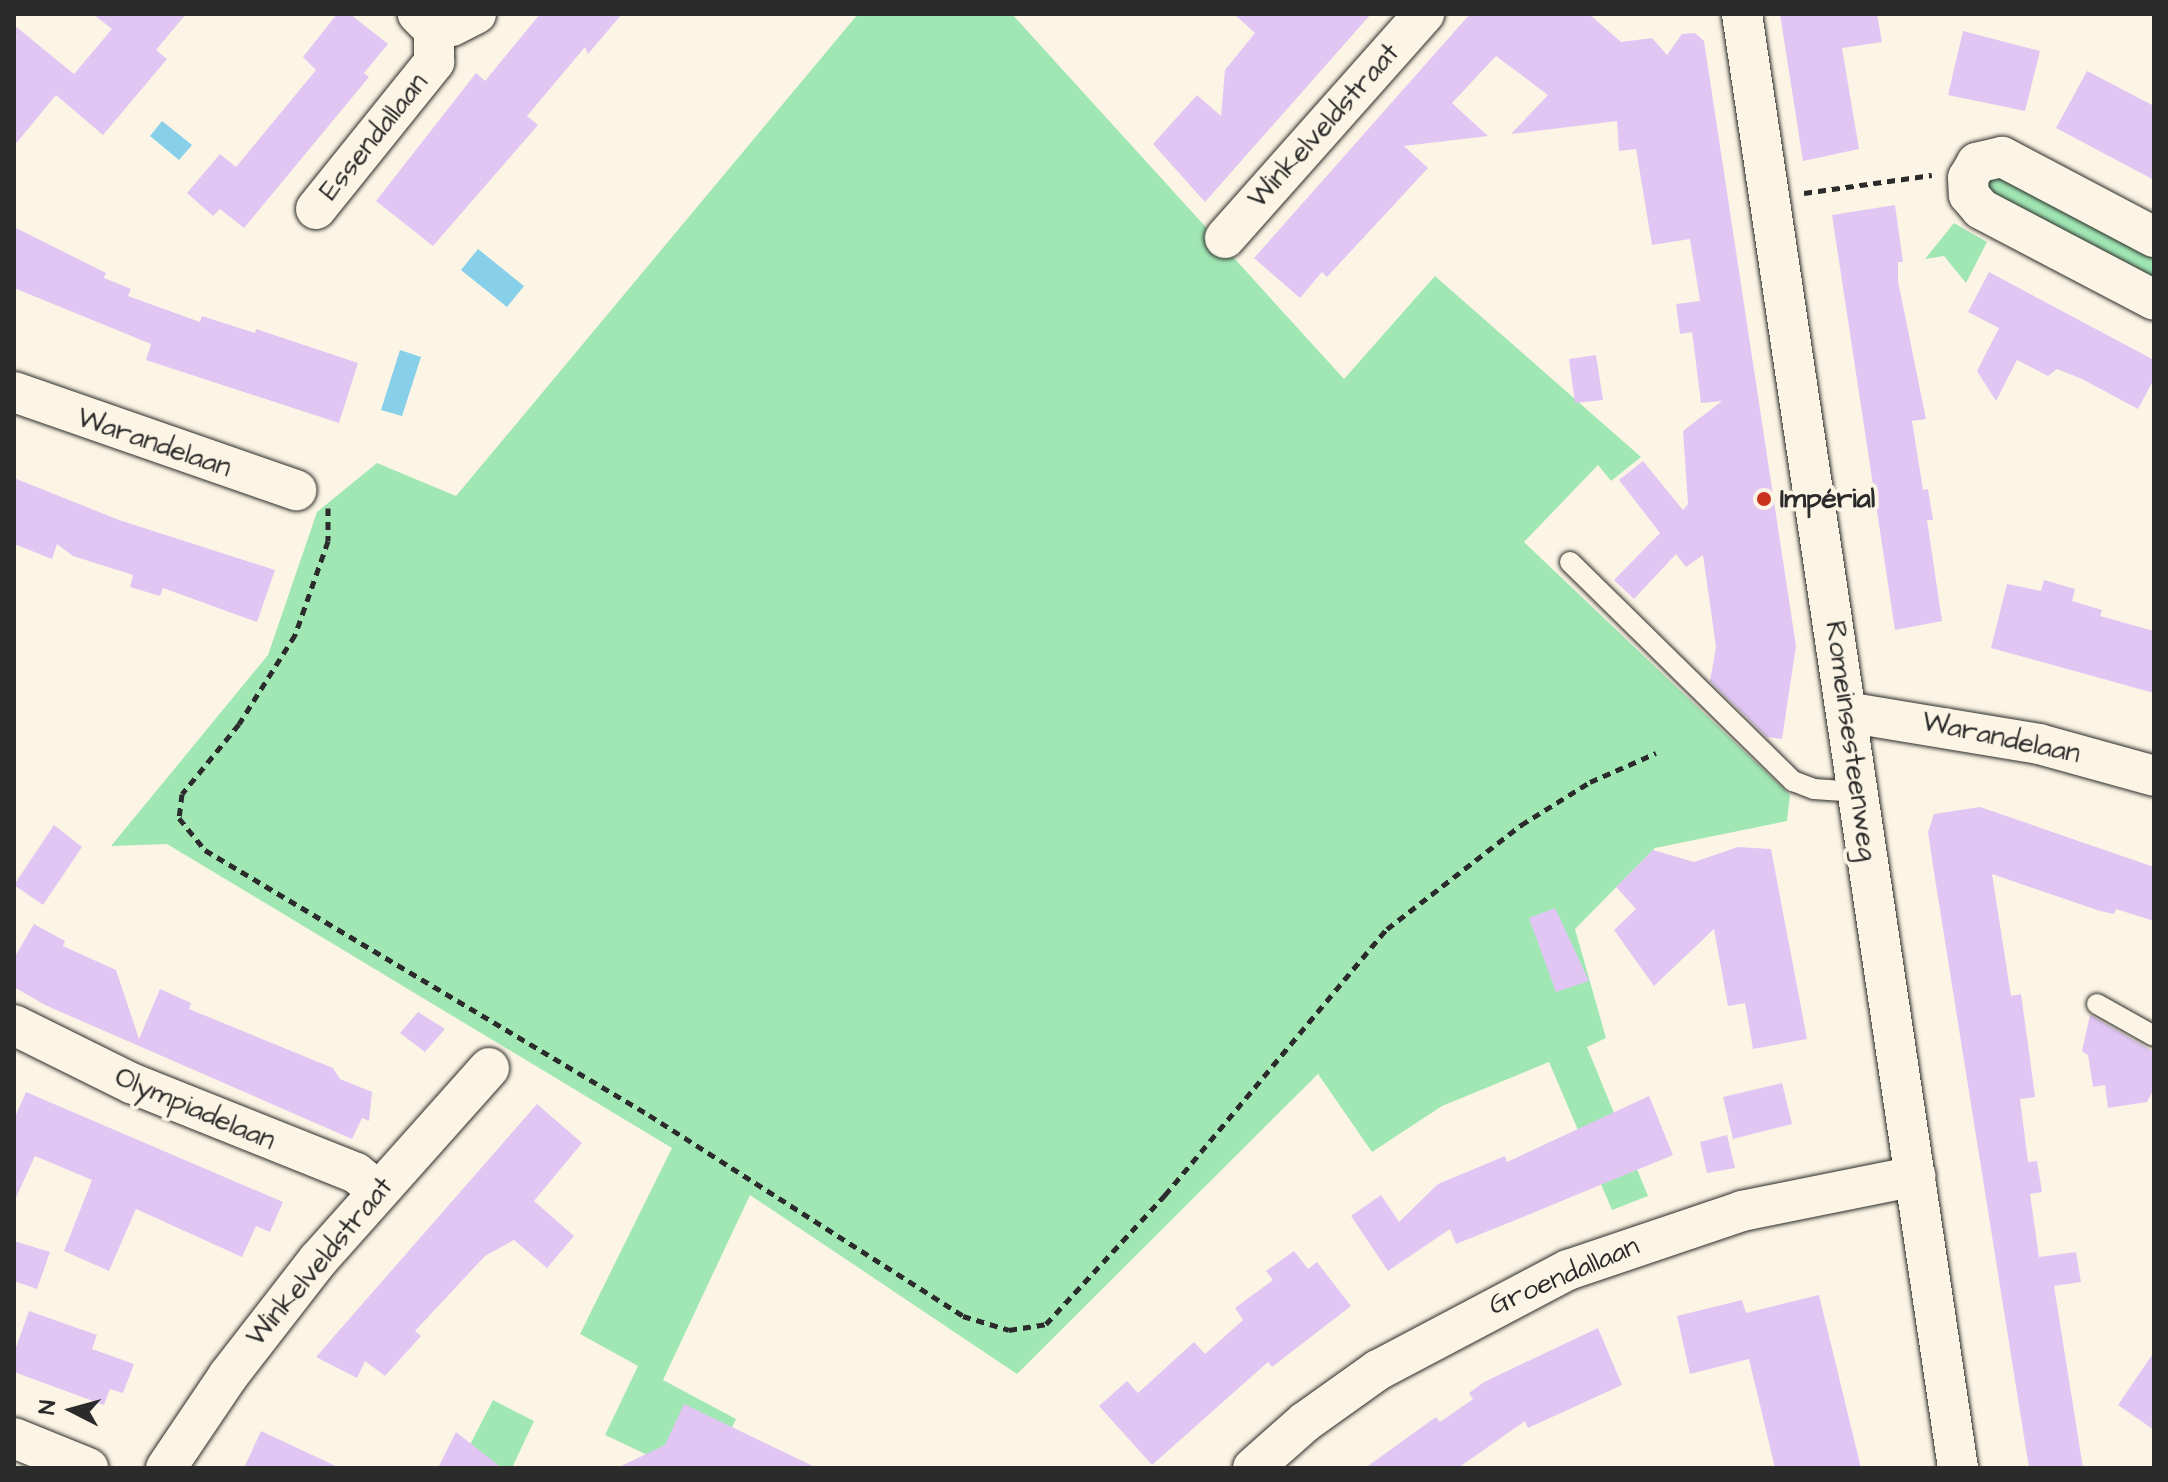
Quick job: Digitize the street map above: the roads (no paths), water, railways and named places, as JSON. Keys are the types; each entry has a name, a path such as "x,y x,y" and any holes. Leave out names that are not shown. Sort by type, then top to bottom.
{"street":[{"name":"Essendallaan","path":"422,18 452,26 476,14"},
{"name":"Winkelveldstraat","path":"1225,238 1424,14"},
{"name":"Romeinsesteenweg","path":"1742,14 1958,1468"},
{"name":"Essendallaan","path":"316,209 434,62 437,41 422,18"},
{"path":"2154,237 2002,157 1977,163 1968,178 1969,195 1981,209 2154,300"},
{"name":"Warandelaan","path":"14,392 296,490"},
{"name":"Warandelaan","path":"1846,712 2039,744 2154,776"},
{"name":"Olympiadelaan","path":"14,1025 131,1083 356,1173 377,1190"},
{"name":"Winkelveldstraat","path":"166,1468 256,1337 377,1190 489,1068"},
{"name":"Groendallaan","path":"1253,1468 1305,1422 1378,1370 1568,1270 1742,1211 1916,1176"},
{"path":"14,1438 88,1468"}],"lane":[{"path":"1570,562 1793,781 1814,789 1858,792"},
{"path":"2097,1004 2154,1036"}],"water":[{"path":"162,121 192,145 179,160 150,136"},
{"path":"478,249 524,286 507,307 461,270"},
{"path":"400,350 421,357 402,416 381,410"}],"place":[{"name":"Impérial","path":"1764,499"}]}
